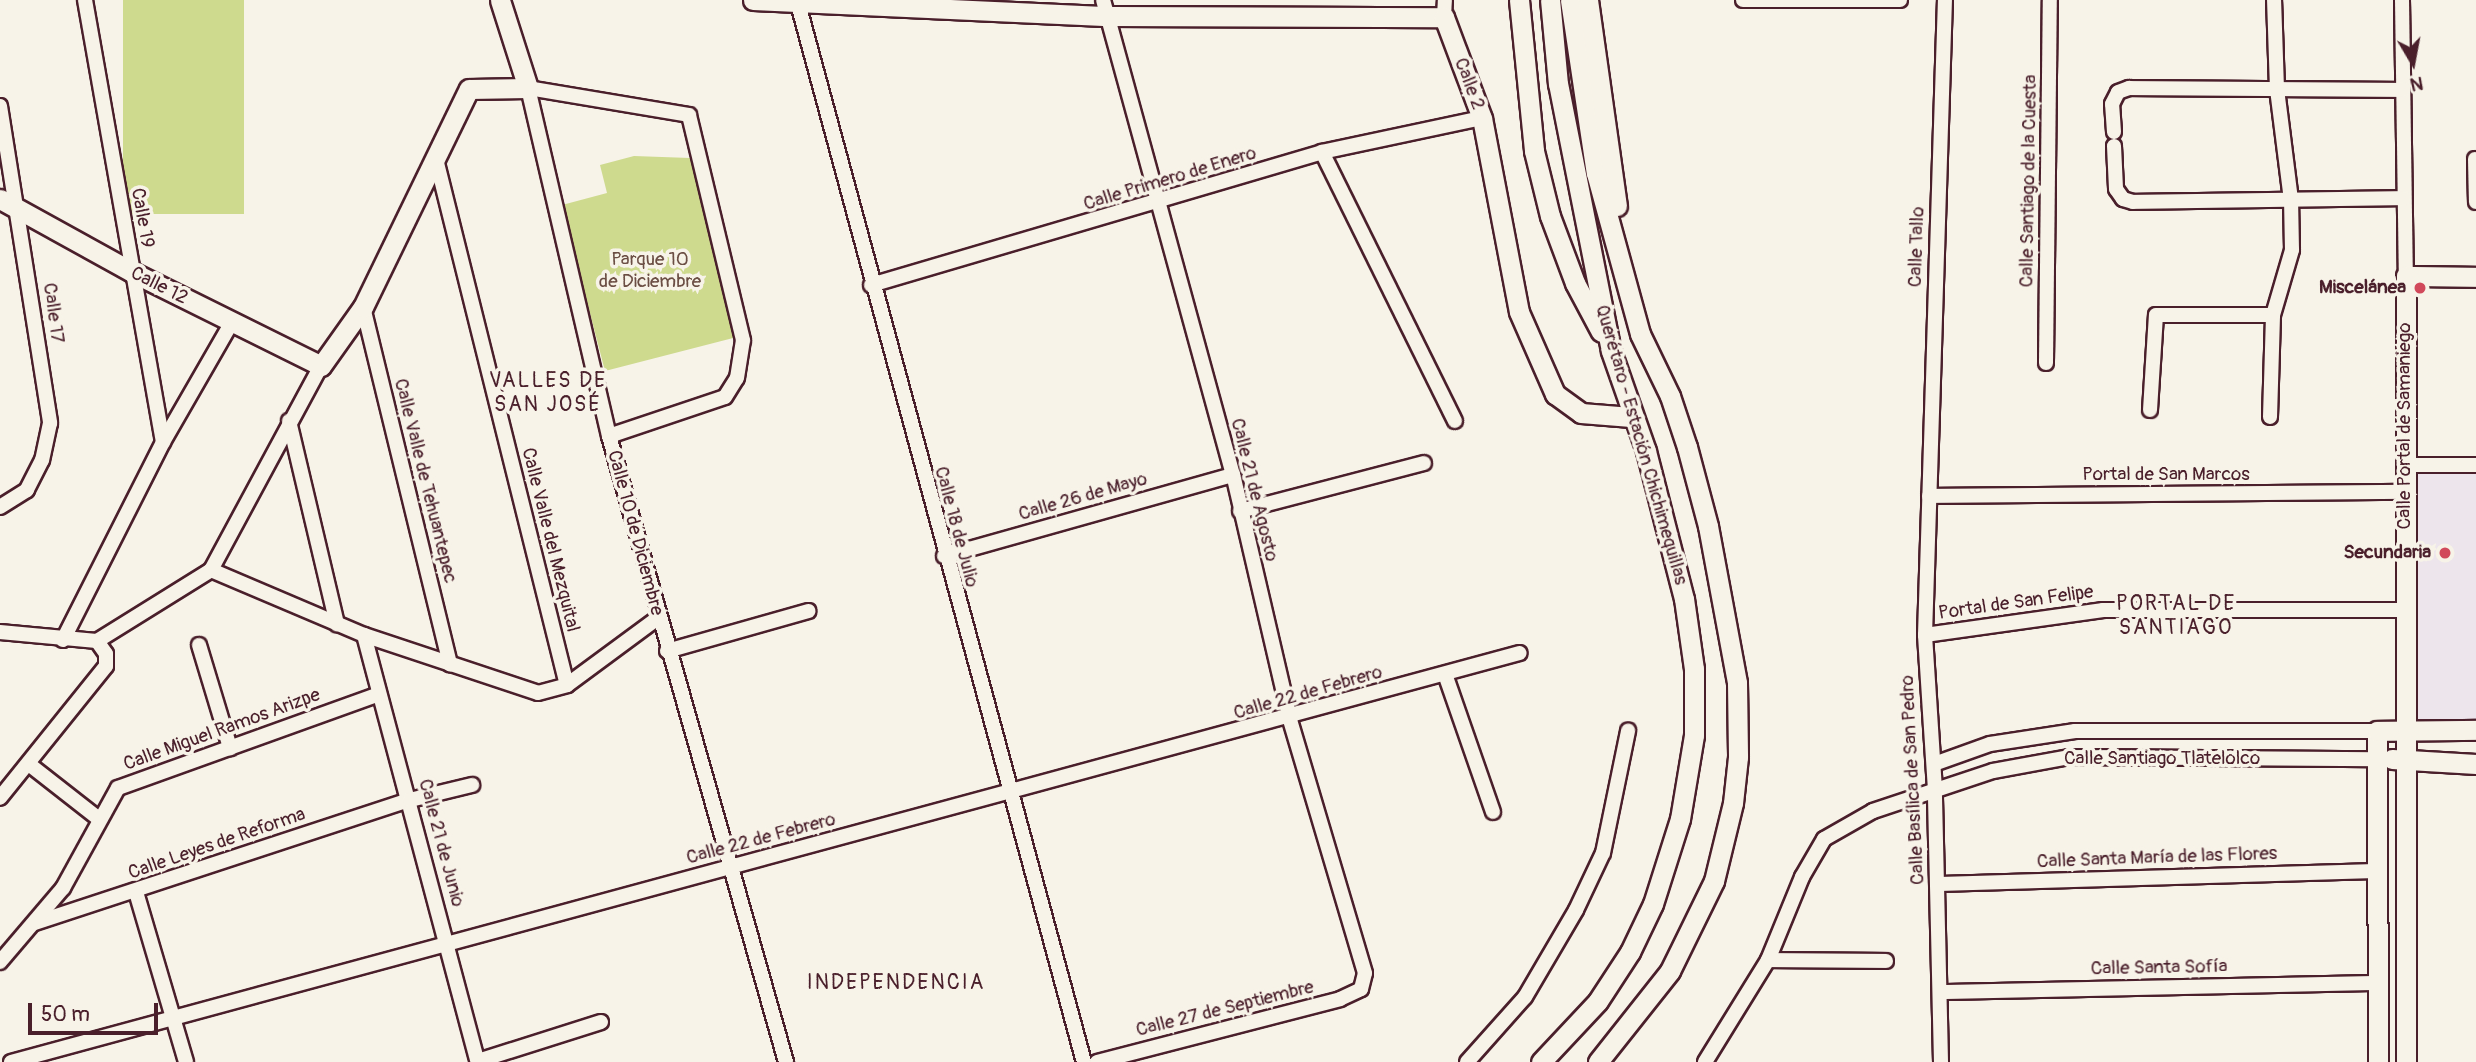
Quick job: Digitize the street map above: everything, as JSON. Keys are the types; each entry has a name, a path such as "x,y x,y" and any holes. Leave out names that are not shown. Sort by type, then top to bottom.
{"street":[{"name":"Calle 19","path":"85,0 163,442"},
{"name":"Calle 10 de Diciembre","path":"500,0 528,88 609,436 658,618 786,1062"},
{"name":"Calle 2","path":"753,0 1106,8 1444,8 1482,118 1519,312 1555,394 1581,413 1631,417"},
{"path":"1519,0 1534,151 1550,216 1575,283 1611,351"},
{"name":"Querétaro - Estación Chichimequillas","path":"1541,1062 1598,1001 1630,952 1671,857 1688,781 1694,669 1684,599 1646,451 1631,417 1611,351 1558,84 1550,0"},
{"name":"Querétaro - Estación Chichimequillas","path":"1570,0 1581,89 1602,198 1640,334 1670,396 1708,526 1737,683 1736,780 1725,842 1697,920 1650,1001 1598,1062"},
{"path":"1588,0 1607,158 1622,228 1670,396"},
{"path":"1743,0 1900,0"},
{"name":"Calle Tallo","path":"1929,496 1945,0"},
{"name":"Calle Santiago de la Cuesta","path":"2046,363 2050,0"},
{"path":"2270,417 2273,316 2291,250 2291,200 2277,89 2274,0"},
{"name":"Calle Portal de Samaniego","path":"2402,0 2406,276 2403,492 2407,610 2404,759 2406,1062"},
{"name":"Calle 18 de Julio","path":"797,2 944,556 1084,1062"},
{"name":"Calle 21 de Agosto","path":"1106,8 1157,204 1233,475 1290,719 1365,973 1361,989"},
{"path":"3,636 97,641 211,569 289,421 321,366 363,307 468,89 528,88 689,115 743,340 737,378 725,397 609,436"},
{"path":"2403,90 2129,88 2118,92 2112,104 2116,189 2123,199 2404,198"},
{"name":"Calle 17","path":"0,106 50,423 42,460 27,490 0,507"},
{"name":"Calle Primero de Enero","path":"871,285 1157,204 1322,152 1482,118"},
{"path":"1322,152 1455,421"},
{"name":"Calle Valle del Mezquital","path":"436,159 567,685"},
{"path":"2475,159 2476,202"},
{"name":"Calle 12","path":"0,199 132,272 321,366"},
{"path":"2406,276 2476,277"},
{"name":"Calle Valle de Tehuantepec","path":"363,307 450,665"},
{"path":"2150,410 2155,315 2273,316"},
{"path":"64,640 163,442 232,323"},
{"path":"289,421 337,624"},
{"path":"1240,511 1424,463"},
{"path":"2404,465 2476,465"},
{"name":"Calle 26 de Mayo","path":"944,556 1233,475"},
{"name":"Portal de San Marcos","path":"1929,496 2403,492"},
{"name":"Calle Basílica de San Pedro","path":"1929,496 1925,635 1935,790 1941,1062"},
{"path":"211,569 365,635 538,693 567,685 658,618"},
{"name":"Portal de San Felipe","path":"1925,635 2103,610 2407,610"},
{"path":"667,651 808,611"},
{"name":"Calle 21 de Junio","path":"365,635 379,694 411,800 478,1062"},
{"path":"0,798 100,678 106,654 97,641"},
{"path":"199,645 230,748"},
{"name":"Calle 22 de Febrero","path":"11,1062 174,1015 448,944 728,866 1010,795 1520,653"},
{"path":"1445,674 1493,812"},
{"name":"Calle Miguel Ramos Arizpe","path":"0,962 35,923 79,863 99,819 118,788 379,694"},
{"name":"Calle Santiago Tlatelolco","path":"1934,764 1990,744 2074,731 2476,730"},
{"path":"1467,1062 1525,997 1576,910 1603,853 1628,731"},
{"path":"2377,731 2378,1062"},
{"name":"Calle Santiago Tlatelolco","path":"1705,1062 1768,960 1802,877 1824,839 1873,811 1993,771 2069,757 2404,759 2476,764"},
{"path":"30,765 99,819"},
{"name":"Calle Leyes de Reforma","path":"35,923 411,800 472,785"},
{"name":"Calle Santa María de las Flores","path":"1938,884 2377,871"},
{"path":"136,892 186,1062"},
{"path":"1768,960 1886,961"},
{"name":"Calle Santa Sofía","path":"1941,992 2378,983"},
{"name":"Calle 27 de Septiembre","path":"1097,1062 1340,999 1361,989"},
{"path":"478,1062 601,1023"}],"shaded area":[{"name":"Secundaria","path":"2411,471 2476,471 2476,724 2411,724"}],"green space":[{"path":"123,0 244,0 244,214 123,214"},
{"name":"Parque 10 de Diciembre","path":"634,156 690,158 737,337 605,371 562,205 607,193 600,165"}],"place":[{"name":"Miscelánea","path":"2420,288"},
{"name":"Secundaria","path":"2445,553"}],"district":[{"name":"VALLES DE SAN JOSÉ","path":"548,393"},
{"name":"PORTAL DE SANTIAGO","path":"2176,616"},
{"name":"INDEPENDENCIA","path":"896,983"}]}
